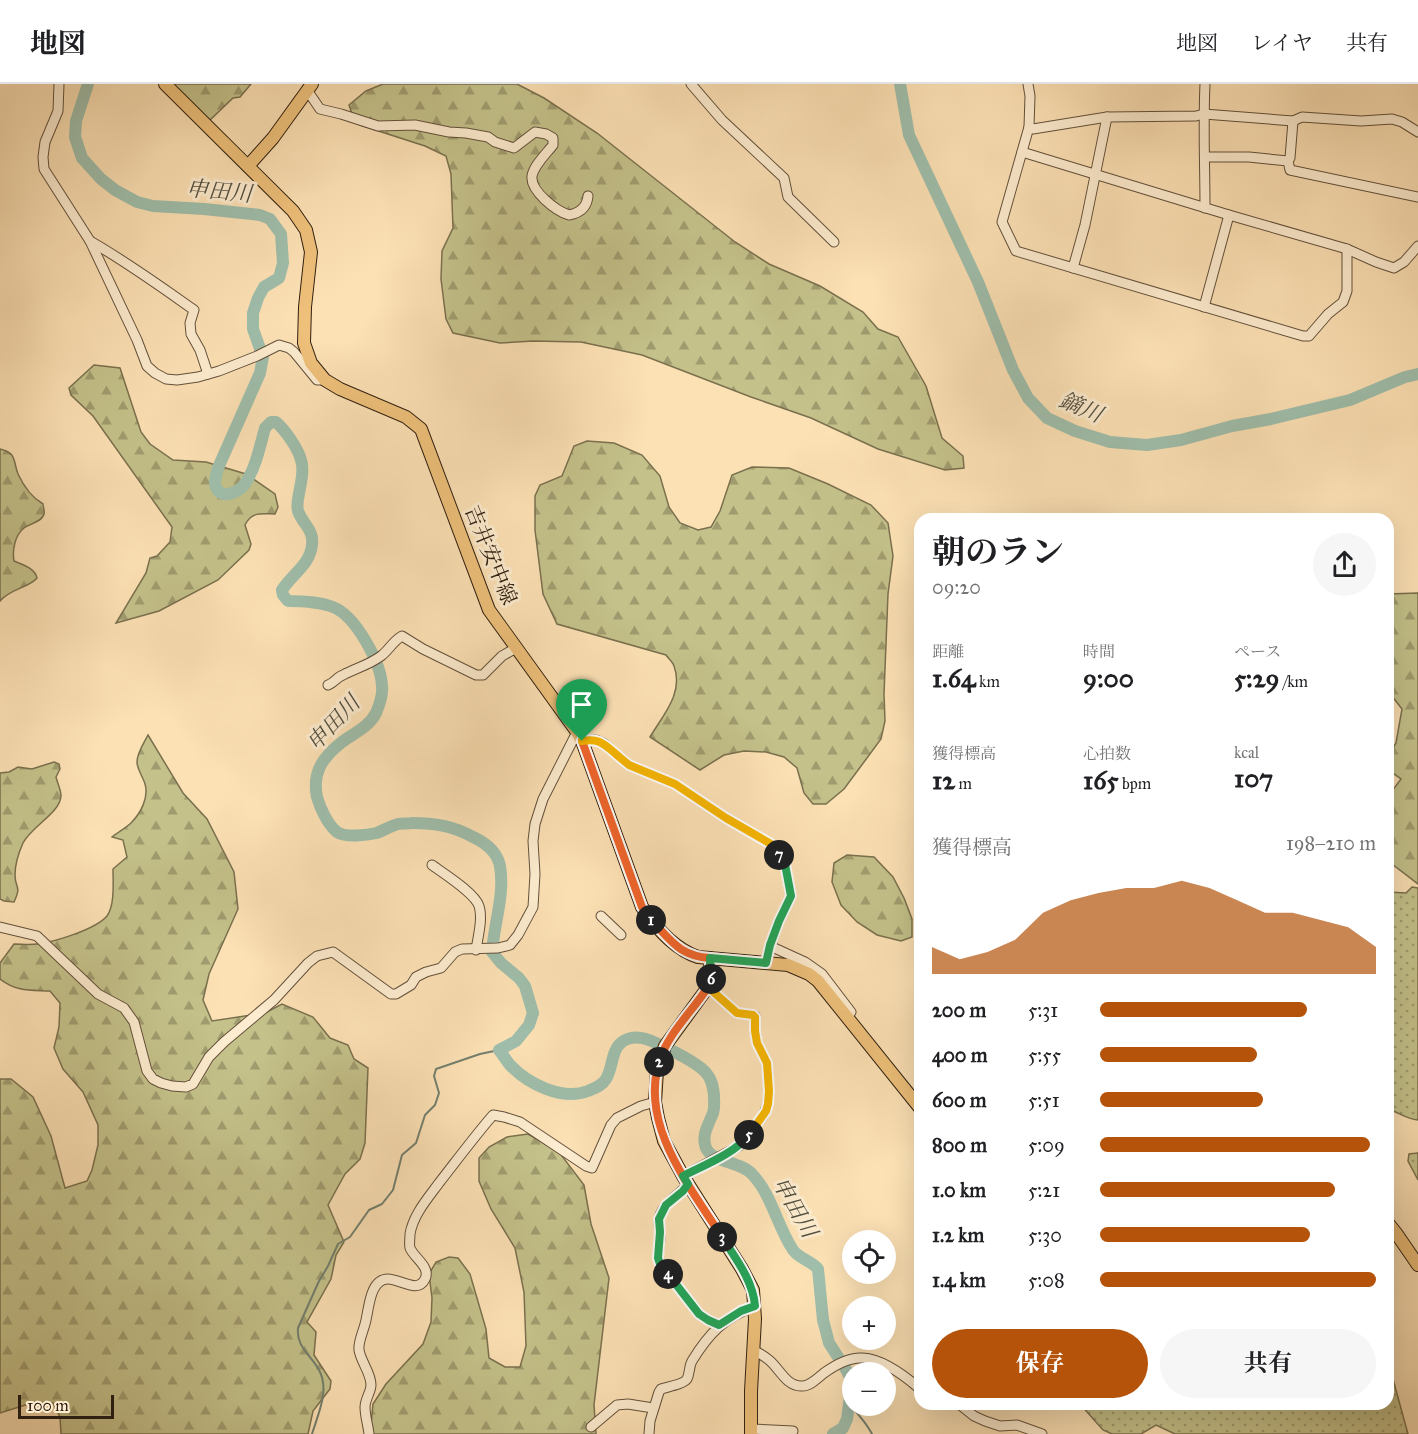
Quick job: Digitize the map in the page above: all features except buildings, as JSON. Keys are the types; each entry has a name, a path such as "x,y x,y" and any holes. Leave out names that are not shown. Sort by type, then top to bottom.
{"main road":[{"name":"吉井安中線","path":"165,84 293,211 306,230 311,252 304,307 304,343 311,363 325,380 340,389 406,417 421,429 489,610 579,736 642,907 650,918 674,944 698,957 788,965 809,974 818,981 914,1100"},
{"path":"248,166 273,138 310,87"},
{"path":"710,958 711,982 673,1034 661,1056 657,1071 655,1102 664,1141 753,1290 755,1306 751,1432"},
{"path":"1394,1230 1418,1265"}],"street":[{"path":"59,84 58,111 45,142 44,170 90,241 147,366 155,374 166,379 177,380 208,374 257,356 279,345 289,348 317,380 325,380"},
{"path":"691,84 722,120 784,178 788,197 834,242"},
{"path":"1028,84 1029,127 1002,222 1016,251 1309,336 1328,314 1343,303 1347,291 1347,249"},
{"path":"1205,84 1205,208"},
{"path":"310,87 320,109 378,126 415,125 466,133 488,137 495,142 514,148 535,132 546,134 552,138 553,145 535,169 532,178 534,187 556,209 569,215 585,207 588,196"},
{"path":"1029,127 1034,129 1107,117 1204,114 1293,121 1302,117 1361,121 1392,119 1418,132"},
{"path":"1073,268 1085,225 1107,117"},
{"path":"1293,121 1288,161 1290,170 1418,197"},
{"path":"1022,152 1347,249 1394,268 1404,262 1418,246"},
{"path":"1206,158 1249,157 1288,161"},
{"path":"1204,307 1229,215"},
{"path":"90,241 119,257 194,310 190,322 191,334 200,350 208,374"},
{"path":"328,685 341,675 367,666 402,636 476,675 483,675 502,656 516,648"},
{"path":"0,927 37,936 98,994 124,1008 134,1022 147,1071 153,1079 172,1086 186,1087 193,1084 209,1057 224,1042 274,1000 317,956 333,952 391,994 396,994 411,984 416,977 441,968 455,952 462,949 493,949 510,945 533,908 536,874 533,841 535,824 543,799 579,736 603,743 629,765 675,784 726,818 771,844 785,864 791,896 770,945 766,963"},
{"path":"432,865 474,897 480,917 476,950"},
{"path":"601,916 621,935"},
{"path":"770,945 805,962 822,974 851,1012 848,1018"},
{"path":"708,987 737,1013 755,1017 757,1043 767,1063 768,1104 766,1111 744,1141 711,1161 686,1180 683,1191 666,1205 659,1219 658,1258 660,1264 699,1314 719,1325"},
{"path":"369,1434 365,1406 371,1386 361,1361 359,1347 368,1304 374,1288 380,1281 387,1279 417,1286 423,1282 426,1271 410,1247 415,1218 468,1144 494,1115 520,1122 592,1168 611,1125 617,1118 655,1102"},
{"path":"649,1434 653,1408 661,1389 687,1379 691,1362 719,1325 741,1311 755,1306"},
{"path":"753,1350 771,1361 794,1385 808,1385 842,1363 864,1358 900,1372 914,1384"},
{"path":"591,1427 618,1405 628,1404 653,1408"},
{"path":"966,1410 974,1416 1000,1426 1017,1425 1042,1434"},
{"path":"751,1432 793,1431"}],"green space":[{"path":"172,84 251,84 240,97 233,98 209,121"},
{"path":"383,84 517,84 544,98 597,133 735,242 769,264 820,286 863,312 878,329 898,337 926,386 942,438 963,456 964,468 945,470 878,449 811,418 642,355 581,342 500,343 453,333 446,319 441,279 442,251 453,228 451,174 446,156 425,146 360,125 353,117 349,105 366,91"},
{"path":"94,365 120,368 141,432 150,444 173,460 206,462 246,474 275,494 278,507 275,514 257,514 251,517 245,525 251,544 249,550 218,580 159,611 116,623 146,573 150,558 157,556 170,542 172,527 93,416 71,395 69,388"},
{"path":"587,441 614,443 642,455 660,476 669,507 680,523 698,530 711,527 720,511 732,475 752,467 789,468 828,484 871,505 888,523 893,556 888,594 885,721 881,739 844,789 826,804 813,804 804,793 797,768 784,757 766,752 744,751 724,755 700,770 650,737 674,695 676,676 672,662 666,655 557,624 543,594 535,530 535,496 540,485 562,476 574,446"},
{"path":"0,449 12,455 23,483 31,495 43,504 44,512 41,519 21,531 16,539 13,552 14,561 31,569 37,578 9,593 0,601"},
{"path":"1418,593 1418,884 1394,866 1394,788 1401,779 1394,774 1394,746 1402,709 1394,699 1394,594"},
{"path":"148,735 183,793 207,819 234,872 238,909 209,974 203,1000 212,1021 265,1013 282,1004 313,1017 330,1038 348,1045 354,1059 368,1068 365,1143 360,1159 345,1174 328,1205 344,1242 336,1255 331,1279 307,1322 316,1332 314,1355 331,1381 330,1389 313,1411 308,1434 61,1434 60,1417 53,1403 35,1402 0,1413 0,1079 11,1079 33,1097 51,1136 65,1188 87,1181 98,1145 98,1125 83,1092 63,1069 54,1048 59,1027 60,1003 50,991 24,990 0,979 0,963 14,944 37,944 64,938 94,926 107,916 112,900 113,869 127,857 123,840 112,837 131,823 143,805 146,789 137,759"},
{"path":"54,762 59,764 60,769 56,777 61,794 59,802 51,814 23,843 15,871 18,890 16,897 14,902 4,901 0,899 0,773 9,772 18,767 32,769"},
{"path":"847,855 874,857 893,877 912,919 912,937 901,941 877,935 857,922 841,905 832,882 834,863"},
{"path":"1412,887 1418,888 1418,1120 1394,1111 1394,892 1406,893"},
{"path":"528,1134 559,1152 584,1185 591,1224 609,1278 594,1405 596,1434 370,1434 373,1404 386,1384 423,1344 431,1322 432,1298 429,1274 436,1262 449,1257 458,1258 470,1274 486,1329 489,1358 505,1367 520,1367 526,1346 524,1292 515,1248 491,1209 479,1181 479,1158 489,1147 507,1137"},
{"path":"1418,1153 1418,1180 1408,1161 1409,1154"},
{"path":"1394,1383 1408,1434 1175,1434 1156,1425 1141,1434 1112,1434 1103,1430 1085,1410 1394,1410"}],"waterway":[{"name":"申田川","path":"88,84 76,121 75,137 82,158 101,179 115,190 137,202 153,206 260,215 270,219 281,234 283,263 279,278 264,287 253,313 253,329 263,357 260,373 218,468 215,482 216,488 224,494 239,490 252,470 265,428 271,422 276,422 294,445 301,460 302,474 297,508 312,539 308,557 282,590 283,595 288,601 322,604 342,612 366,641 381,676 380,700 373,718 329,753 320,766 316,788 317,797 325,816 337,832 351,835 377,833 400,824 420,823 444,826 478,839 494,852 500,866 501,888 492,952 525,986 533,1013 529,1025 516,1041 499,1050 517,1072 546,1089 578,1094 600,1085 606,1079 618,1045 635,1037 648,1040 676,1053 697,1065 707,1074 713,1086 714,1104 705,1134 706,1148 714,1157 741,1167 752,1174 765,1191 793,1250 818,1269 823,1320 829,1343 850,1378 851,1389 847,1419 843,1428 833,1434"},
{"name":"鏑川","path":"900,84 909,135 978,282 1013,370 1028,398 1047,418 1075,431 1110,442 1147,445 1181,440 1232,426 1350,400 1405,377 1418,374"},
{"path":"312,1434 322,1402 322,1378 299,1340 298,1328 319,1281 338,1244 350,1237 369,1210 382,1204 393,1190 402,1155 416,1143 425,1115 435,1105 439,1093 434,1076 436,1069 499,1050"},
{"path":"859,1416 872,1434"}],"route":[{"path":"582,741 596,740 603,743 629,765 675,784 726,818 771,844 785,864 788,876 791,896 770,945 766,963 710,958 711,976 711,982 708,987 737,1013 753,1015 756,1018 757,1043 767,1063 769,1091 766,1111 739,1146 683,1176 688,1184 663,1208 659,1219 658,1258 660,1264 699,1314 719,1325 741,1311 755,1306 753,1290 742,1269 683,1176 664,1141 655,1102 657,1071 661,1056 673,1034 711,982 710,958 687,954 674,944 642,907 582,741"}]}
